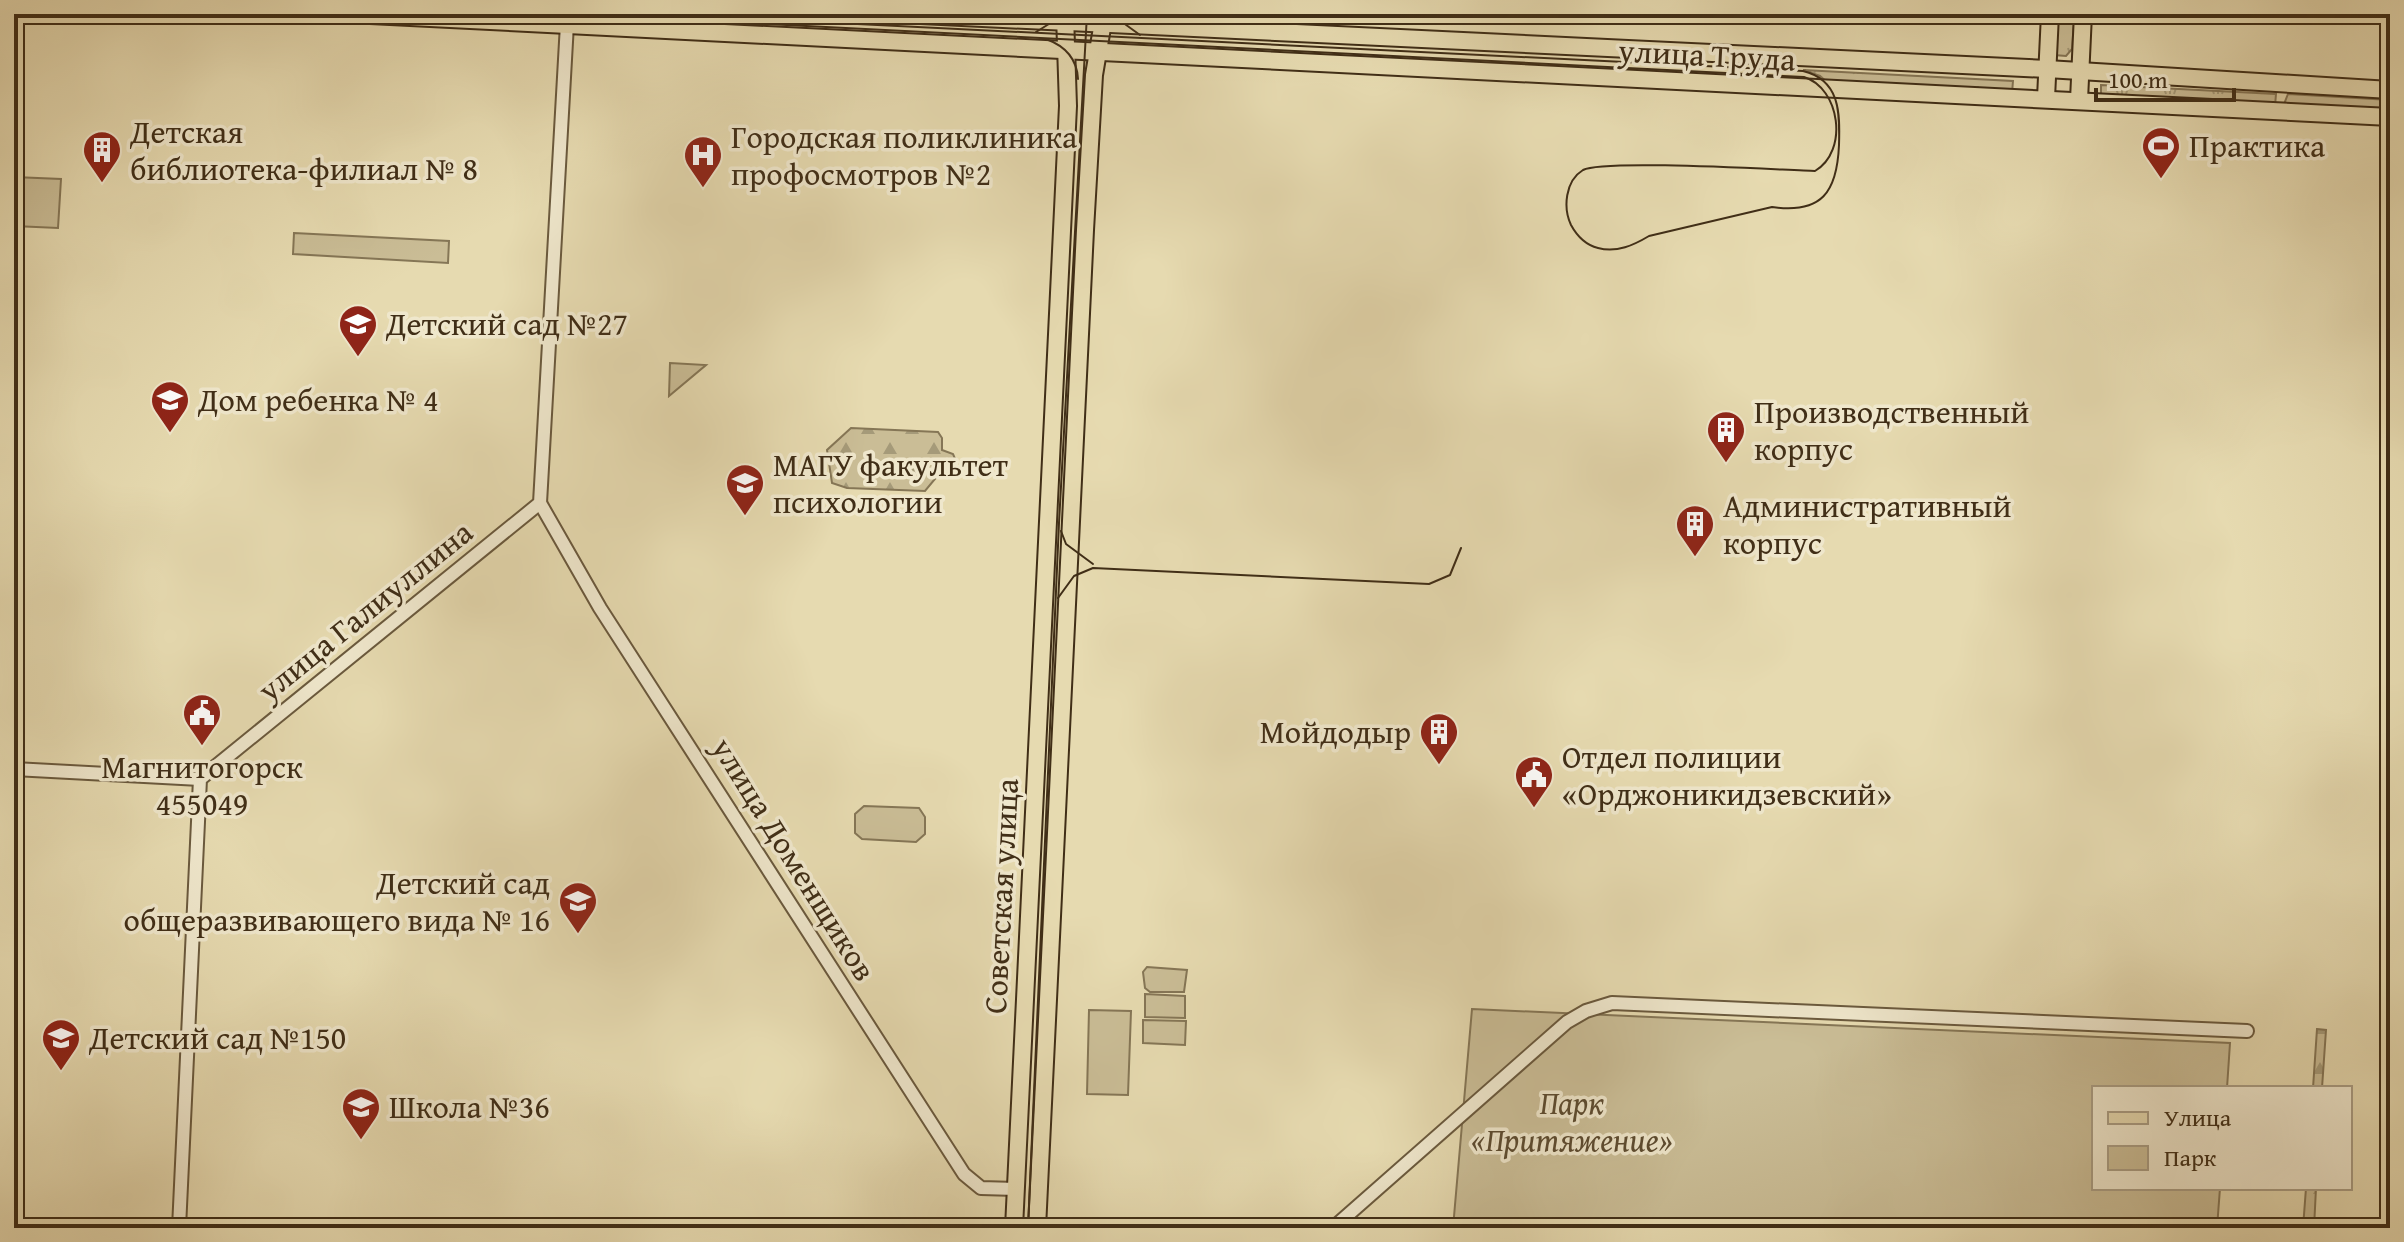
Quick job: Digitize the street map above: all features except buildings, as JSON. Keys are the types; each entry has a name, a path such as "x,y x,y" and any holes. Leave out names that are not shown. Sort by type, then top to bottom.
{"main road":[{"name":"улица Труда","path":"317,14 567,24 2390,117"},
{"name":"улица Труда","path":"900,14 1103,19 2390,90"},
{"path":"2046,98 2050,14"},
{"path":"2079,100 2083,14"},
{"name":"Советская улица","path":"1014,1228 1068,106 1066,18"},
{"name":"Советская улица","path":"1037,1228 1069,567 1098,51 1103,19"},
{"path":"1046,567 1069,567"},
{"name":"улица Доменщиков","path":"1016,1189 1039,1190"}],"street":[{"path":"540,503 567,24"},
{"name":"улица Галиуллина","path":"200,779 540,503"},
{"name":"улица Доменщиков","path":"540,503 600,608 964,1174 981,1188 1016,1189"},
{"path":"14,769 200,779 179,1228"},
{"path":"1333,1228 1567,1022 1586,1011 1612,1003 2247,1031"}],"green space":[{"path":"2051,19 2074,21 2072,49 2066,56 2054,55"},
{"path":"1803,70 2013,81 2012,93 1829,84 1820,76"},
{"path":"2101,85 2276,94 2275,106 2101,97"},
{"path":"2288,94 2390,100 2390,111 2284,104"},
{"path":"14,177 61,179 58,228 14,226"},
{"path":"294,233 449,241 448,263 293,254"},
{"path":"670,363 706,365 669,396"},
{"path":"851,428 938,432 942,438 942,450 953,454 957,463 939,474 925,491 847,488 832,483 827,450"},
{"path":"864,806 919,808 925,817 925,834 916,842 862,839 855,833 855,814"},
{"path":"1147,967 1187,970 1184,992 1150,992 1145,988 1143,972"},
{"path":"1145,994 1185,996 1185,1018 1145,1017"},
{"name":"Парк «Притяжение»","path":"1472,1009 2230,1043 2227,1086 2092,1086 2092,1190 2220,1190 2217,1228 1453,1228"},
{"path":"1089,1010 1131,1011 1128,1095 1087,1094"},
{"path":"1143,1020 1186,1021 1185,1045 1143,1043"},
{"path":"2317,1029 2326,1030 2322,1086 2313,1086"},
{"path":"2306,1190 2316,1190 2314,1228 2303,1228"}],"tram line":[{"path":"573,14 1804,77 1816,83 1826,94 1836,121 1836,135 1826,162 1815,171 1656,165 1583,170 1569,188 1568,218 1582,240 1594,247 1612,250 1649,236 1772,207 1803,207 1815,203 1830,187 1838,161 1839,121 1835,99 1824,82 1803,71 658,14"},
{"path":"1036,32 1065,14"},
{"path":"1028,1228 1059,523 1087,14"},
{"path":"1111,14 1140,35"},
{"path":"1046,39 1069,54 1078,79"},
{"path":"1061,531 1066,544 1093,564"},
{"path":"1058,598 1074,576 1093,568 1429,584 1450,575 1461,548"}],"place":[{"name":"Практика","path":"2161,180"},
{"name":"Детская библиотека-филиал № 8","path":"102,184"},
{"name":"Городская поликлиника профосмотров №2","path":"703,189"},
{"name":"Детский сад №27","path":"358,358"},
{"name":"Дом ребенка № 4","path":"170,434"},
{"name":"Производственный корпус","path":"1726,464"},
{"name":"МАГУ факультет психологии","path":"745,517"},
{"name":"Административный корпус","path":"1695,558"},
{"name":"Магнитогорск 455049","path":"202,747"},
{"name":"Мойдодыр","path":"1439,766"},
{"name":"Отдел полиции «Орджоникидзевский»","path":"1534,809"},
{"name":"Детский сад общеразвивающего вида № 16","path":"578,935"},
{"name":"Детский сад №150","path":"61,1072"},
{"name":"Школа №36","path":"361,1141"}]}
